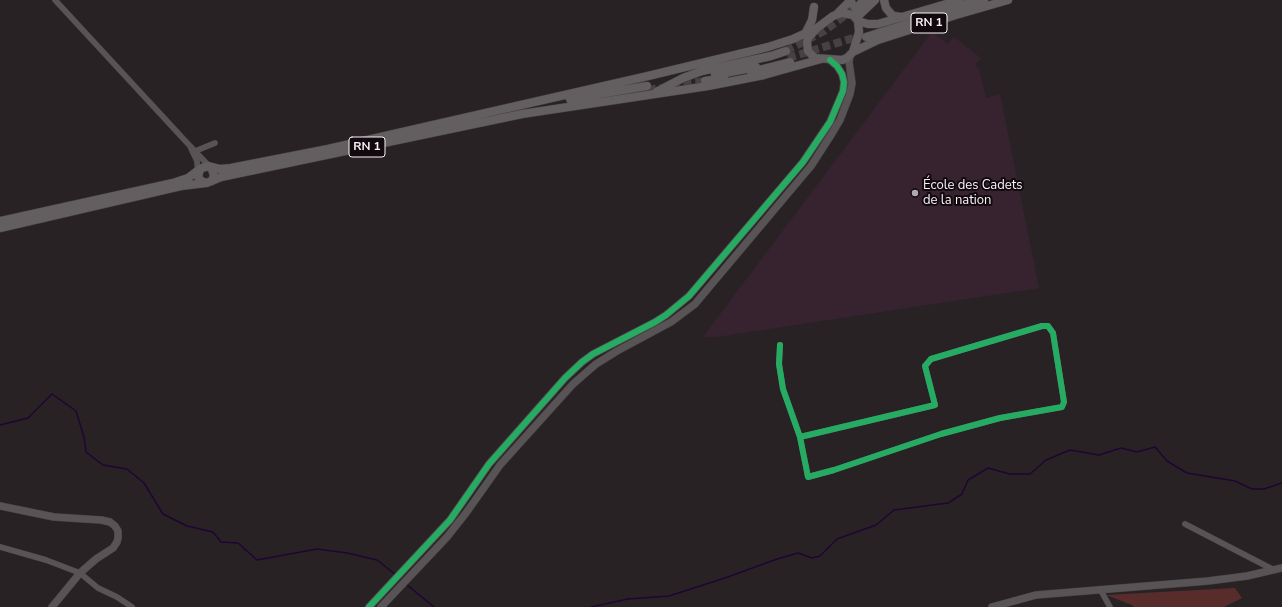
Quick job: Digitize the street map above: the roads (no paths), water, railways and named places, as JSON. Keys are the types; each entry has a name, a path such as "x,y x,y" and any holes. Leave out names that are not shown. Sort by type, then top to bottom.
{"main road":[{"path":"858,18 875,0"},
{"path":"884,0 886,8 891,14 894,16 903,17"},
{"name":"RN 1","path":"858,18 868,24 878,24 960,0"},
{"path":"984,0 939,11 866,35 935,15 995,0"},
{"name":"RN 1","path":"852,54 878,40 1008,0"},
{"path":"648,76 768,47 805,34 817,28 857,1 859,32 852,54 842,60 821,60 812,57 809,54 807,47 808,38 817,28"},
{"path":"805,34 812,20 814,7"},
{"path":"837,14 848,14 858,18"},
{"path":"648,76 666,76 691,72 769,53 787,54"},
{"path":"704,79 739,75 787,54"},
{"path":"516,106 648,91 698,73 771,56 787,54"},
{"name":"RN 1","path":"0,228 181,186 209,182 221,177 522,114 648,91 764,75 821,60"},
{"name":"RN 1","path":"204,169 248,166 648,76"},
{"path":"204,169 214,174 209,182 200,179 204,169"},
{"path":"0,221 174,183 188,178 204,169"}],"street":[{"path":"55,0 190,146 204,169"},
{"path":"381,607 457,525 496,470 582,375 617,351 671,322 695,304 811,166 831,135 840,120 850,94 852,83 849,62 852,54"},
{"path":"369,607 450,520 489,464 565,378 593,354 655,322 672,311 689,296 803,162 830,122 842,91 844,82 842,74 837,66 830,60"},
{"path":"194,152 215,143"},
{"path":"194,152 197,161 204,169"},
{"path":"780,345 779,364 783,389 800,437 808,477 834,470 941,434 1000,418 1062,407 1064,402 1053,333 1048,326 1042,326 932,359 925,366 935,406 800,437"},
{"path":"0,506 54,517 101,520 110,522 118,531 117,542 113,548 80,572 52,607"},
{"path":"1185,524 1278,569"},
{"path":"0,548 46,560 80,572 98,588 117,596 132,607"},
{"path":"992,607 1036,595 1208,581 1278,569"},
{"path":"1100,589 1110,607"}],"waterway":[{"path":"0,425 28,418 52,394 76,411 84,437 86,452 103,465 127,469 144,483 163,514 187,526 213,532 221,542 238,543 257,560 317,549 347,553 377,560 396,575"},
{"path":"591,607 628,599 669,596 798,553 812,558 820,556 837,539 876,525 894,510 948,503 962,494 968,480 988,468 1010,474 1030,474 1046,460 1070,450 1099,455 1121,448 1137,452 1155,447 1167,461 1187,473 1235,481 1252,489 1264,489 1282,483"},
{"path":"406,584 434,607"}],"tunnel":[{"path":"786,51 824,31 859,5"},
{"path":"788,58 863,35"},
{"path":"648,90 705,81"}],"place":[{"name":"École des Cadets de la nation","path":"915,193"}]}
